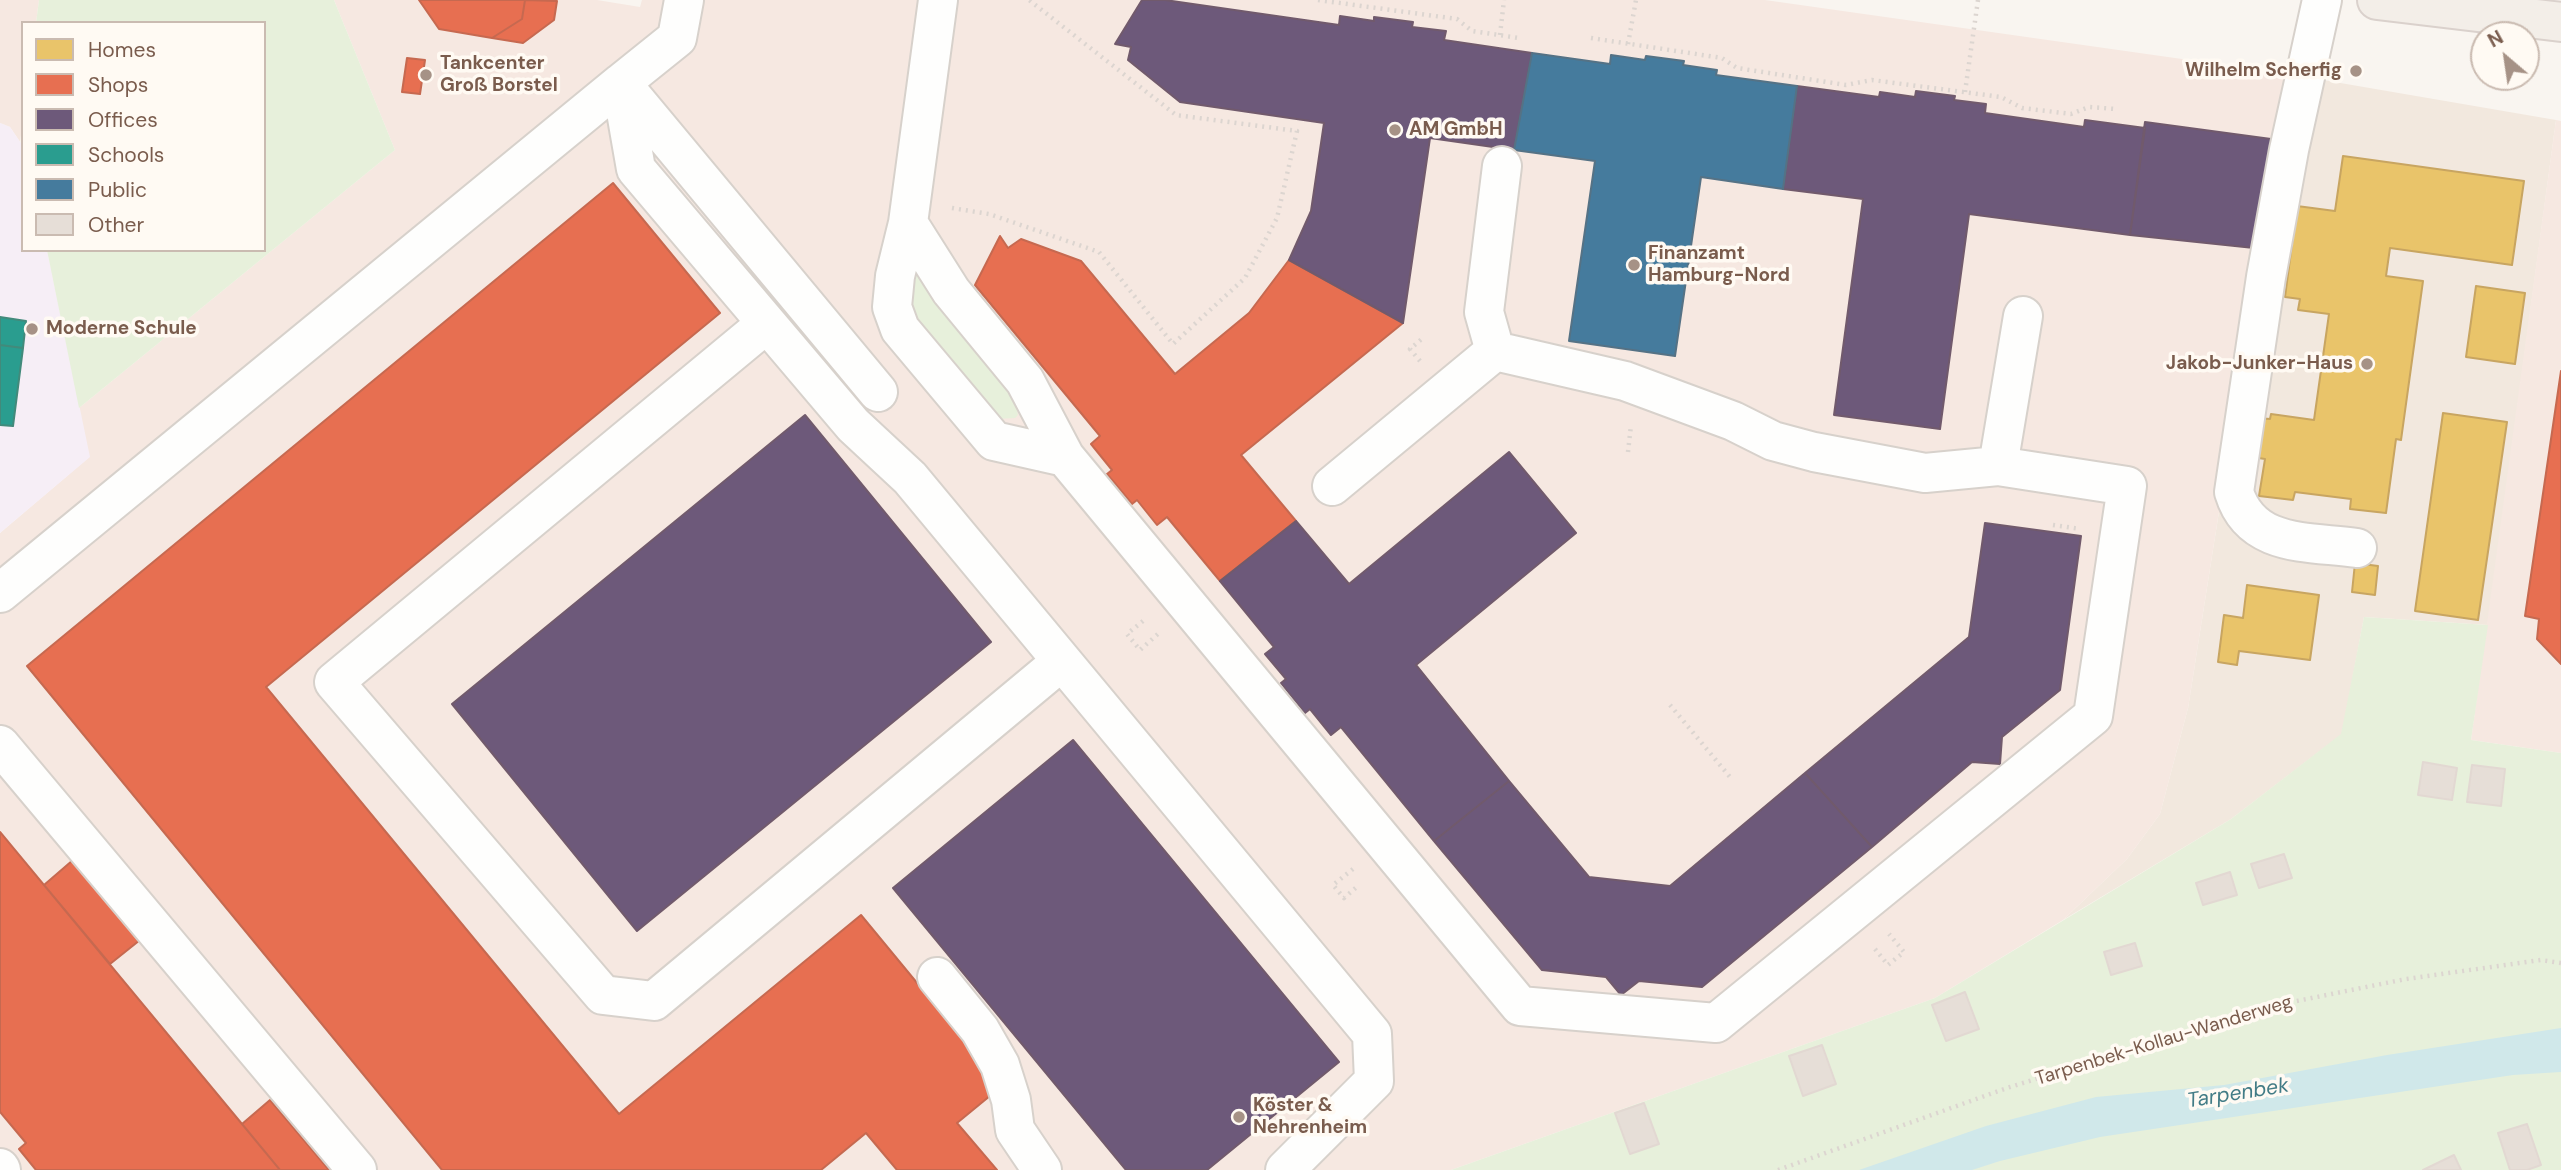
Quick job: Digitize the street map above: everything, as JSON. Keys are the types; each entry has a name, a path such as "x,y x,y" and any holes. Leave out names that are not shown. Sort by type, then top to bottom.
{"main road":[{"path":"2377,0 2561,22"}],"lane":[{"path":"0,593 677,38 684,0"},
{"path":"938,0 909,212 895,276 892,307 900,330 994,441 1065,457"},
{"path":"2322,0 2289,150 2266,277 2234,492 2239,509 2254,526 2276,537 2357,548"},
{"path":"621,83 636,169 853,425 909,478 1372,1034 1374,1080 1285,1170"},
{"path":"621,83 878,392"},
{"path":"1495,351 1484,312 1502,166"},
{"path":"909,212 951,290 1025,381 1065,457 1520,1006 1716,1023 2093,716 2127,486 1998,467 1925,473 1815,452 1773,441 1733,421 1625,381 1495,351"},
{"path":"1998,467 2023,316"},
{"path":"766,324 334,682 603,995 654,1001 1062,661"},
{"path":"1332,486 1495,351"},
{"path":"0,745 357,1170"},
{"path":"937,977 980,1030 1000,1065 1011,1100 1015,1130 1042,1170"}],"path":[{"path":"909,212 989,214 1099,252 1173,344 1245,278 1277,218 1297,131 1176,115 1029,0"},
{"path":"1318,0 1360,3 1457,19 1472,31 1519,38"},
{"path":"1500,36 1504,0"},
{"path":"1628,44 1636,0"},
{"path":"1965,92 1978,0"},
{"path":"1591,38 1722,58 1738,68 1846,85 1872,80 2001,97 2022,108 2071,114 2090,107 2116,109"},
{"path":"1670,705 1730,777"},
{"name":"Tarpenbek-Kollau-Wanderweg","path":"1778,1170 2007,1088 2267,1007 2406,979 2540,960 2561,963"}],"shaded area":[{"path":"0,0 39,0 36,21 21,21 20,142 10,127 0,123"},
{"path":"334,0 597,0 640,7 642,0 1765,0 2288,74 2188,708 2160,814 2127,859 2063,920 1935,998 1451,1170 0,1170 0,533 89,457 79,408 395,150"},
{"path":"2288,74 2556,120 2488,625 2364,617 2342,734 2231,819 2063,920 2127,859 2160,814 2188,708"},
{"path":"2556,120 2561,121 2561,753 2471,740"},
{"name":"Moderne Schule","path":"0,123 10,127 21,143 21,252 47,252 90,457 0,533"}],"green space":[{"path":"39,0 334,0 395,150 79,408 47,252 266,252 266,21 36,21"},
{"path":"911,259 1013,385 1018,415 1015,418 997,419 913,316 907,291"},
{"path":"2364,617 2488,625 2471,740 2561,753 2561,1170 1451,1170 1935,998 2231,819 2341,734"}],"water":[{"name":"Tarpenbek","path":"2561,1028 2561,1072 2513,1075 2100,1137 1972,1170 1859,1170 1986,1126 2096,1097 2224,1085 2387,1055"}],"building: Homes":[{"name":"Jakob-Junker-Haus","path":"2343,156 2524,181 2512,265 2390,248 2386,276 2423,281 2401,440 2396,439 2386,513 2350,509 2351,499 2295,492 2293,500 2259,496 2265,459 2252,457 2258,418 2270,419 2271,414 2314,420 2329,314 2298,310 2300,299 2285,297 2297,206 2335,211"},
{"path":"2476,286 2525,293 2515,364 2466,357"},
{"path":"2443,413 2507,422 2478,620 2415,611"},
{"path":"2355,563 2378,566 2375,595 2352,592"},
{"path":"2247,585 2319,595 2310,660 2239,651 2237,665 2218,662 2224,615 2243,618"}],"building: Shops":[{"path":"419,0 525,0 522,19 492,38 439,29"},
{"path":"525,0 557,1 554,20 523,43 492,38 522,19"},
{"path":"407,58 425,60 420,94 402,92"},
{"path":"613,183 720,313 266,687 619,1114 861,915 1002,1086 957,1123 997,1170 897,1170 866,1133 821,1170 442,1170 27,666"},
{"path":"1000,236 1008,248 1021,239 1081,261 1175,374 1249,313 1289,260 1403,323 1241,455 1296,521 1220,581 1167,517 1157,525 1137,500 1132,504 1107,474 1112,470 1091,444 1100,436 975,285"},
{"path":"2561,371 2561,664 2537,639 2539,619 2525,616"},
{"path":"0,832 280,1170 36,1170 19,1149 26,1143 0,1112"},
{"path":"73,860 140,940 110,964 44,885"},
{"path":"270,1100 329,1170 280,1170 242,1124"}],"building: Offices":[{"path":"1142,0 1165,0 1339,25 1340,16 1374,21 1374,17 1413,22 1412,27 1446,31 1444,40 1532,53 1514,150 1430,138 1403,323 1289,260 1311,211 1324,123 1180,102 1128,60 1131,47 1115,44"},
{"path":"1797,86 1879,97 1880,92 1915,97 1916,91 1955,96 1954,100 1986,104 1985,113 2084,127 2085,120 2145,128 2130,235 1969,214 1940,429 1834,415 1863,199 1783,189"},
{"path":"2145,122 2271,139 2254,248 2130,235"},
{"path":"805,415 991,642 637,931 452,704"},
{"path":"1509,452 1576,533 1416,665 1509,781 1434,841 1341,727 1331,735 1310,709 1305,713 1281,683 1286,679 1265,654 1274,647 1220,581 1296,521 1349,584"},
{"path":"1985,523 2081,536 2060,690 2002,737 2000,764 1972,762 1872,847 1805,773 1969,637"},
{"path":"1073,740 1339,1062 1207,1170 1126,1170 893,888"},
{"path":"1805,773 1872,847 1702,987 1639,981 1621,995 1606,977 1542,970 1434,841 1509,781 1589,877 1670,886"}],"building: Schools":[{"path":"0,317 26,321 23,348 0,345"},
{"path":"0,345 23,348 13,426 0,425"}],"building: Public":[{"name":"Finanzamt Hamburg-Nord","path":"1532,53 1610,64 1611,55 1645,60 1646,56 1684,61 1683,65 1717,70 1716,75 1797,86 1783,189 1701,177 1675,356 1569,341 1595,161 1514,150"}],"building: Other":[{"path":"2423,762 2457,768 2452,800 2418,795"},
{"path":"2472,765 2505,769 2501,806 2467,802"},
{"path":"2284,854 2292,878 2259,888 2251,864"},
{"path":"2230,872 2237,895 2203,905 2196,883"},
{"path":"2135,943 2142,966 2111,975 2104,952"},
{"path":"1965,992 1979,1029 1946,1041 1932,1005"},
{"path":"1822,1045 1836,1084 1803,1096 1789,1056"},
{"path":"1644,1103 1659,1144 1630,1154 1615,1113"},
{"path":"2527,1124 2541,1165 2527,1170 2510,1170 2498,1133"},
{"path":"2454,1155 2461,1170 2423,1170"}],"place":[{"name":"Wilhelm Scherfig","path":"2356,71"},
{"name":"Tankcenter Groß Borstel","path":"426,75"},
{"name":"AM GmbH","path":"1395,130"},
{"name":"Finanzamt Hamburg-Nord","path":"1634,265"},
{"name":"Moderne Schule","path":"32,329"},
{"name":"Jakob-Junker-Haus","path":"2367,364"},
{"name":"Köster & Nehrenheim","path":"1239,1117"}]}
